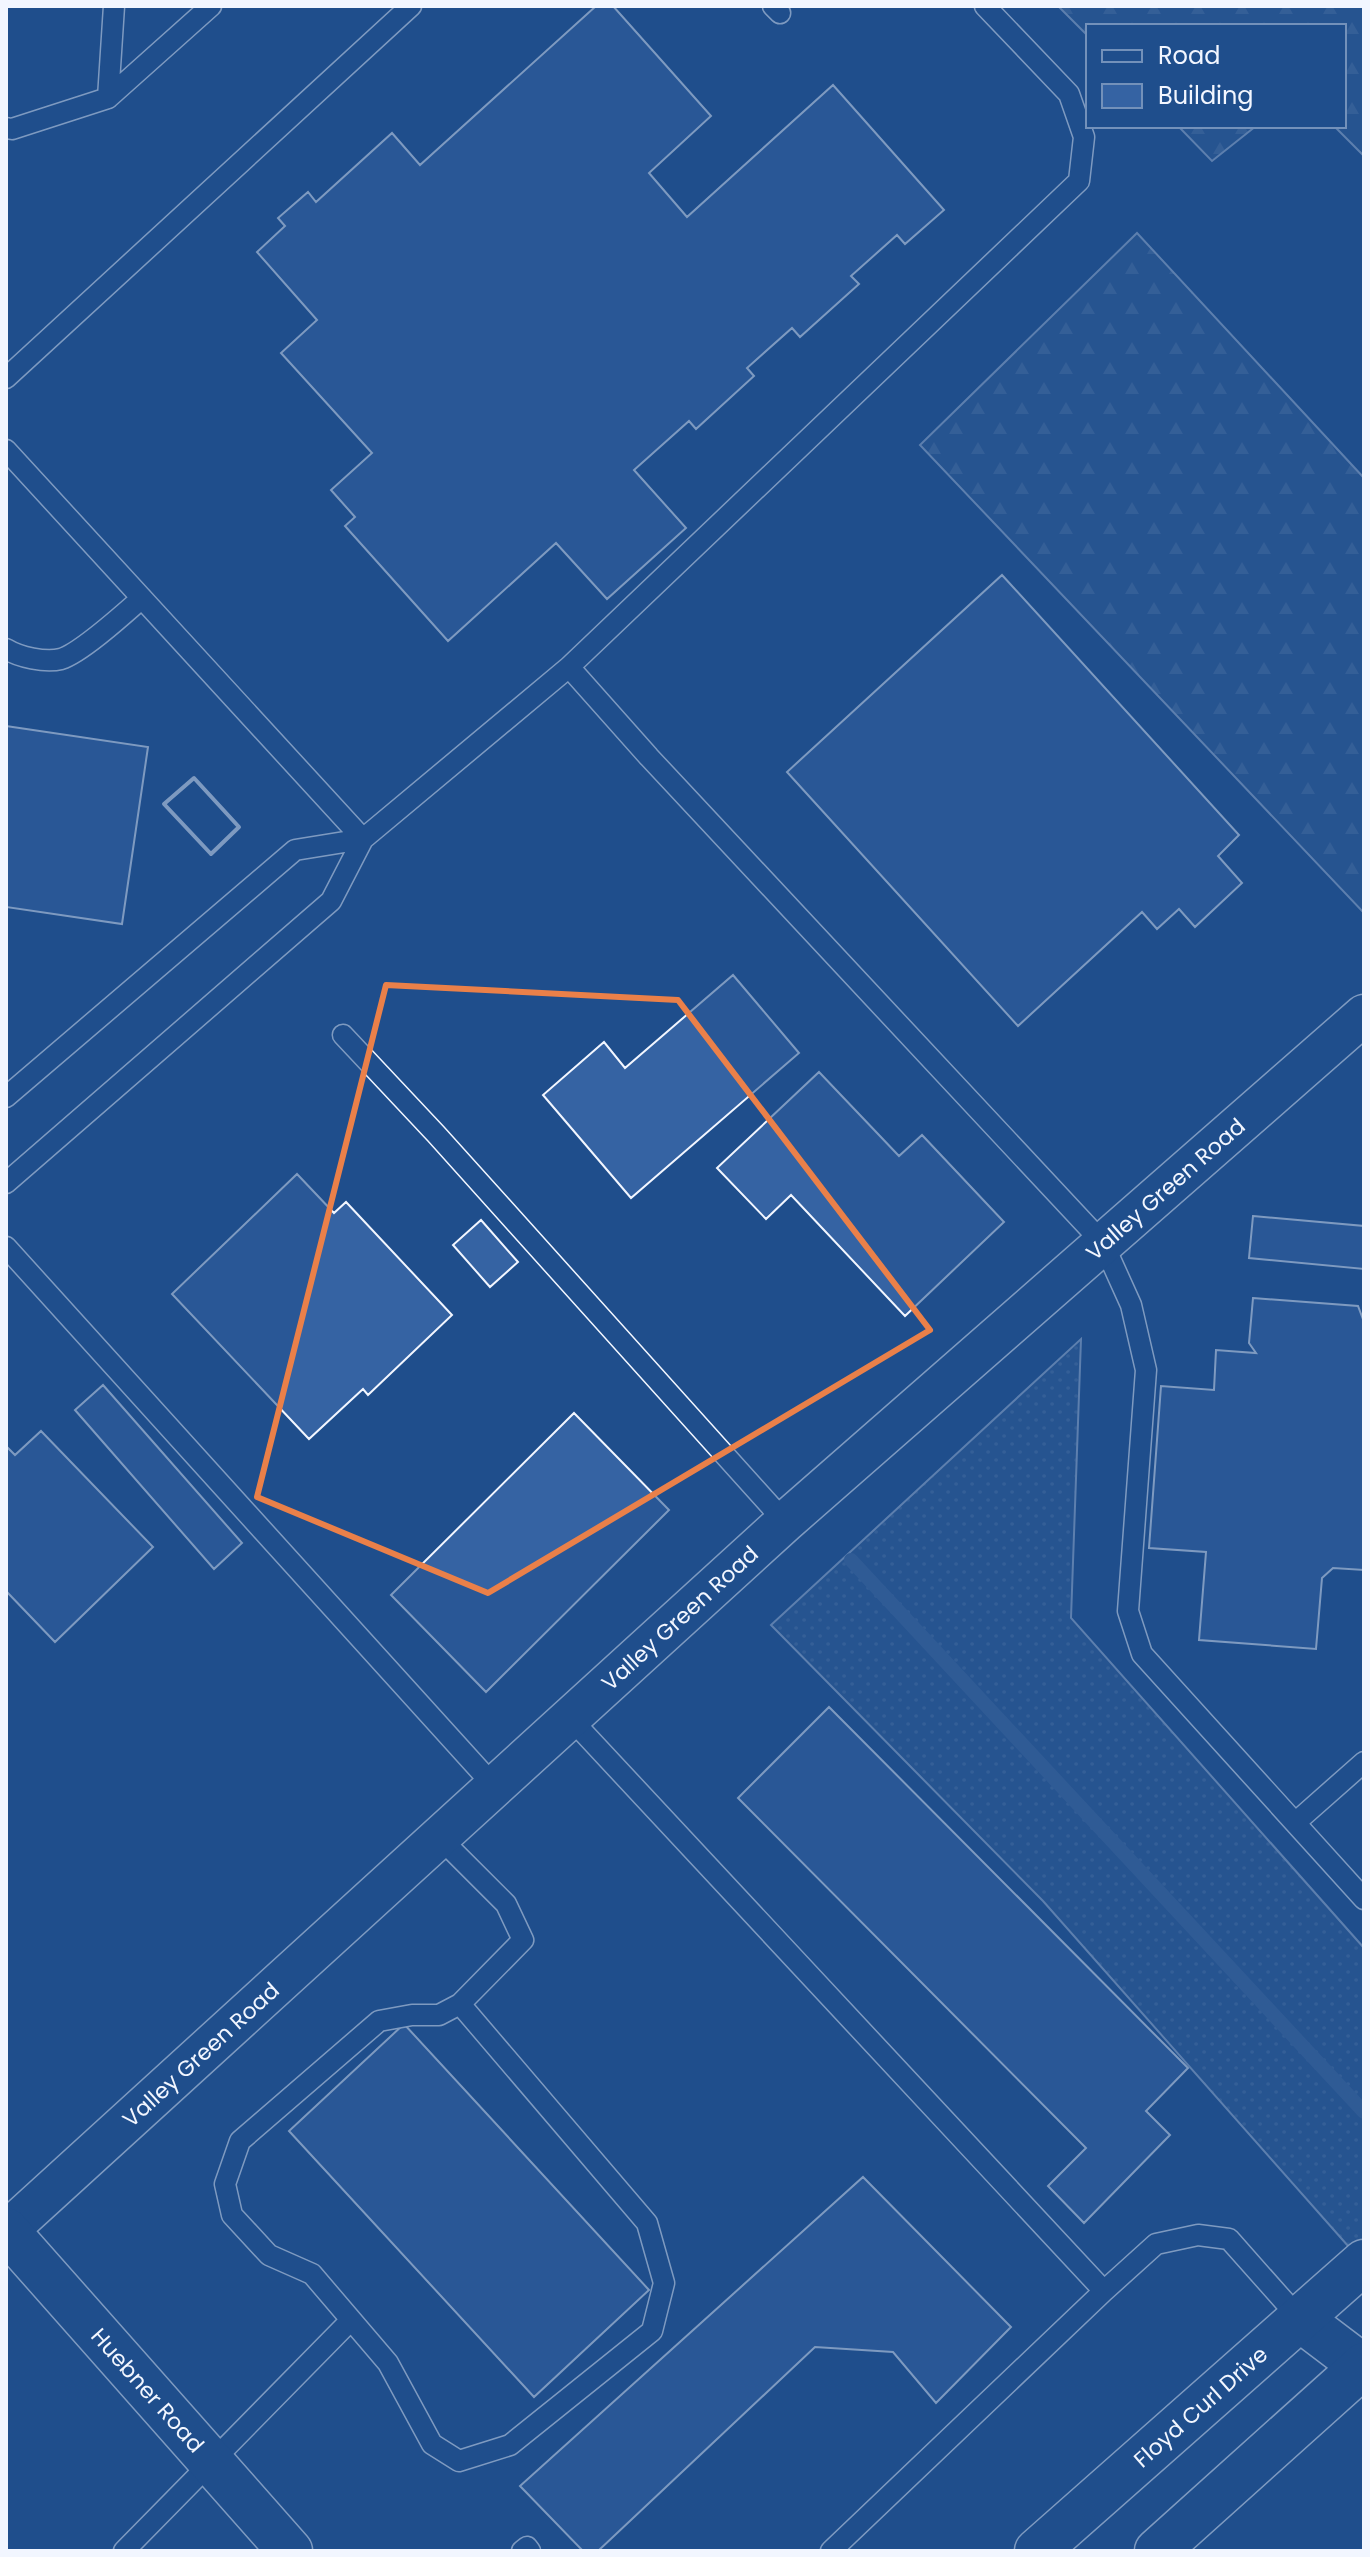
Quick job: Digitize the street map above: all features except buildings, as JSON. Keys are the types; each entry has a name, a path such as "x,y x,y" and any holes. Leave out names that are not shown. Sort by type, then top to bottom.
{"street":[{"name":"Valley Green Road","path":"6,2231 785,1522 1364,1015"},
{"name":"Huebner Road","path":"6,2231 290,2551"},
{"name":"Floyd Curl Drive","path":"1037,2551 1364,2262"},
{"path":"1157,2551 1363,2367 1300,2319"}],"lane":[{"path":"108,98 114,6"},
{"path":"6,128 12,129 108,98 211,6"},
{"path":"6,378 411,6"},
{"path":"6,1183 331,901 363,839 569,667 1079,181 1084,137 1069,94 985,6"},
{"path":"6,450 363,839"},
{"path":"6,649 19,657 61,659 97,637 142,598"},
{"path":"569,667 649,757 1103,1243 1131,1305 1146,1370 1128,1611 1142,1654 1364,1899"},
{"path":"6,1097 295,850 363,839"},
{"path":"343,1035 785,1522"},
{"path":"6,1247 495,1787"},
{"path":"570,1718 1104,2291"},
{"path":"1295,1823 1364,1762"},
{"path":"439,1837 506,1904 523,1940 460,2004 439,2015 412,2015 379,2021 240,2141 225,2184 232,2215 269,2255 312,2274 388,2363 432,2444 459,2461 510,2445 652,2331 664,2283 647,2223 460,2004"},
{"path":"831,2551 1156,2244 1198,2235 1229,2239 1300,2319"},
{"path":"124,2551 351,2320"},
{"path":"522,2551 527,2547 530,2551"}],"highlighted area":[{"path":"386,985 678,1000 930,1330 488,1593 257,1497"}],"green space":[{"path":"1058,6 1364,6 1364,156 1336,128 1346,128 1346,24 1086,24 1086,34"},
{"path":"1180,128 1253,128 1212,161"},
{"path":"1137,233 1364,478 1364,913 920,445"},
{"path":"1081,1339 1071,1618 1364,1948 1364,2264 1043,1901 771,1625"}],"waterway":[{"path":"851,1560 1364,2112"}],"wall":[{"path":"194,778 239,827 211,854 164,804 194,778"}]}
